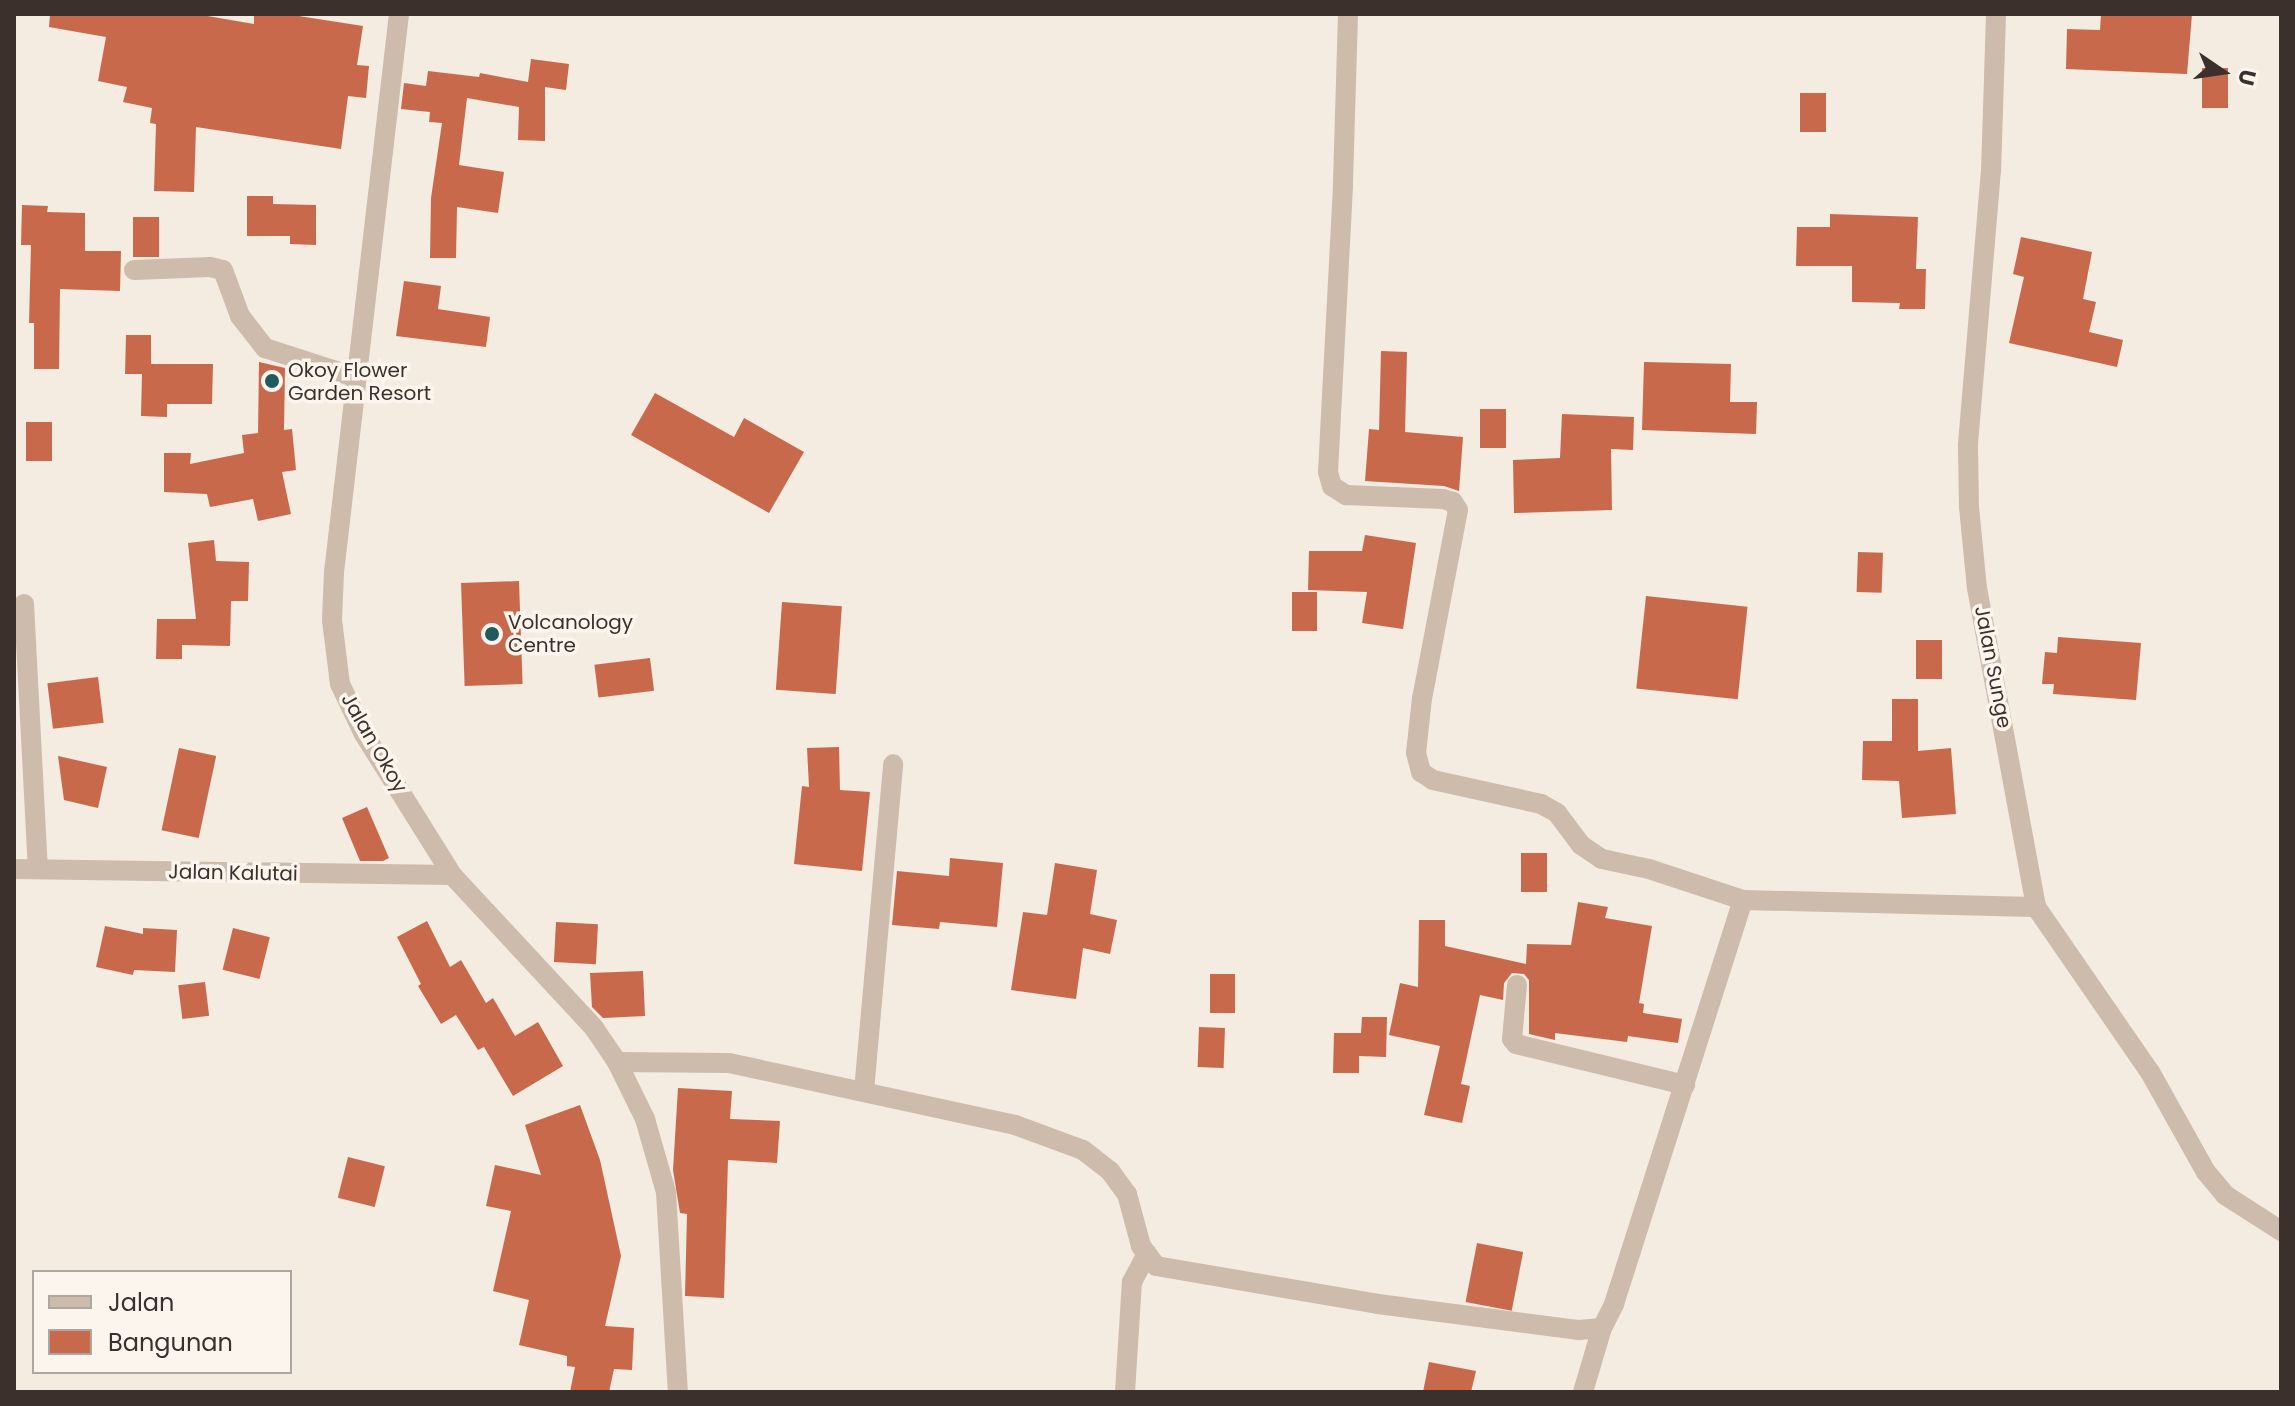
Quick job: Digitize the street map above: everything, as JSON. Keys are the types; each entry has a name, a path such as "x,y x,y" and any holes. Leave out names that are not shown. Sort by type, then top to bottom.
{"street":[{"name":"Jalan Okoy","path":"399,14 334,572 332,620 340,684 364,734 452,875 594,1028 617,1062 645,1119 666,1192 678,1392"},
{"path":"1348,14 1343,186 1328,472 1332,486 1346,495 1443,499 1453,502 1458,510 1422,698 1416,753 1421,772 1433,780 1541,804 1557,813 1581,845 1602,859 1649,869 1743,900 2036,907"},
{"name":"Jalan Sunge","path":"1996,14 1991,170 1968,446 1969,507 1977,588 2036,907 2150,1072 2206,1172 2225,1195 2281,1231"},
{"path":"134,270 210,267 223,270 240,316 265,348 355,377"},
{"path":"24,604 38,868"},
{"path":"864,1091 893,764"},
{"name":"Jalan Kalutai","path":"14,869 452,875"},
{"path":"1583,1392 1743,900"},
{"path":"1517,985 1512,1039 1516,1044 1685,1085"},
{"path":"617,1062 729,1063 1015,1125 1083,1150 1110,1171 1127,1194 1141,1246 1156,1266 1274,1288 1579,1330 1602,1328"},
{"path":"1125,1392 1132,1282 1147,1254"}],"building":[{"path":"50,14 196,14 254,24 254,14 286,14 363,26 357,65 369,66 366,98 348,96 341,149 196,127 194,192 154,191 156,124 150,123 152,108 123,102 127,87 98,81 106,37 49,27"},
{"path":"2101,14 2192,14 2187,74 2066,69 2067,29 2100,30"},
{"path":"531,59 569,64 566,90 545,87 545,141 518,140 519,107 467,98 459,165 504,172 498,213 457,207 456,258 430,258 431,198 442,123 429,122 430,112 401,109 404,83 426,86 428,71 479,77 480,73 528,82"},
{"path":"2202,68 2228,68 2228,108 2202,108"},
{"path":"1800,93 1826,93 1826,132 1800,132"},
{"path":"247,196 273,196 273,204 316,205 316,245 290,244 290,236 247,236"},
{"path":"22,205 48,206 47,212 85,213 85,251 121,251 120,291 60,289 59,369 34,369 34,323 29,323 31,245 21,245"},
{"path":"1830,214 1918,217 1916,269 1926,269 1925,309 1899,309 1900,303 1852,302 1852,266 1796,266 1797,227 1830,227"},
{"path":"133,217 159,217 159,257 133,257"},
{"path":"2021,237 2092,252 2083,299 2096,302 2089,332 2123,340 2117,367 2009,343 2024,277 2013,274"},
{"path":"404,281 441,286 438,309 490,317 486,347 396,336"},
{"path":"126,335 151,335 151,364 213,364 212,404 167,404 167,417 141,416 142,374 125,374"},
{"path":"1381,351 1407,352 1405,432 1463,437 1459,491 1444,486 1365,481 1369,429 1379,430"},
{"path":"259,362 285,368 284,430 292,429 296,470 282,472 291,514 258,521 253,499 210,507 207,494 164,492 164,453 191,453 190,464 244,453 242,435 258,433"},
{"path":"1644,362 1731,364 1730,402 1757,402 1756,434 1642,430"},
{"path":"655,393 734,437 744,418 804,452 769,513 631,435"},
{"path":"1480,409 1506,409 1506,448 1480,448"},
{"path":"1562,414 1634,417 1633,450 1611,449 1612,510 1514,513 1513,460 1560,458"},
{"path":"26,422 52,422 52,461 26,461"},
{"path":"1365,535 1416,543 1403,629 1362,623 1367,592 1308,590 1309,551 1362,551"},
{"path":"214,540 216,561 249,562 248,601 231,601 230,646 182,645 182,659 156,659 157,619 196,619 188,543"},
{"path":"1858,552 1883,553 1882,593 1857,592"},
{"name":"Volcanology Centre","path":"519,581 523,684 465,686 461,583"},
{"path":"1292,592 1317,592 1317,631 1292,631"},
{"path":"1646,596 1747,607 1738,699 1636,688"},
{"path":"782,602 842,606 836,694 776,690"},
{"path":"2058,637 2141,643 2136,700 2053,694 2054,684 2042,684 2045,652 2057,653"},
{"path":"1916,640 1942,640 1942,679 1916,679"},
{"path":"650,658 654,691 598,698 594,665"},
{"path":"98,677 104,723 53,729 47,683"},
{"path":"1892,699 1918,699 1918,751 1951,748 1956,814 1902,818 1899,781 1862,780 1863,741 1892,741"},
{"path":"839,747 840,790 870,792 862,871 794,864 802,786 809,787 807,748"},
{"path":"179,748 216,756 199,838 162,830"},
{"path":"58,756 107,767 98,808 64,800"},
{"path":"367,807 389,858 383,861 360,861 342,818"},
{"path":"1521,853 1547,853 1547,892 1521,892"},
{"path":"950,858 1003,863 997,927 940,922 939,929 892,925 897,871 949,876"},
{"path":"1055,863 1097,870 1090,914 1117,920 1110,954 1083,948 1076,999 1011,990 1023,912 1047,915"},
{"path":"1578,902 1608,907 1605,918 1652,926 1639,1003 1644,1004 1643,1013 1682,1019 1678,1043 1628,1036 1627,1042 1555,1033 1555,1040 1529,1034 1529,980 1524,974 1512,973 1504,983 1503,1000 1480,995 1461,1084 1470,1086 1462,1123 1424,1115 1440,1046 1389,1035 1400,983 1418,987 1419,920 1445,920 1445,946 1526,964 1527,944 1571,945"},
{"path":"427,921 450,967 461,960 486,1003 493,998 515,1036 538,1022 563,1066 513,1096 484,1047 478,1050 456,1015 441,1024 418,986 421,984 397,937"},
{"path":"556,922 598,924 596,964 554,962"},
{"path":"105,926 143,934 143,928 177,930 175,972 134,970 133,975 96,967"},
{"path":"233,928 270,937 259,979 223,970"},
{"path":"643,971 645,1016 603,1018 592,1007 590,973"},
{"path":"1210,974 1235,974 1235,1013 1210,1013"},
{"path":"205,982 209,1016 182,1019 178,985"},
{"path":"1362,1017 1387,1017 1386,1057 1359,1056 1359,1073 1333,1073 1334,1033 1361,1033"},
{"path":"1199,1027 1225,1028 1224,1068 1198,1067"},
{"path":"678,1088 732,1091 730,1119 780,1121 777,1163 728,1160 724,1298 685,1296 687,1214 680,1213 673,1170"},
{"path":"580,1105 600,1160 621,1256 605,1326 634,1328 632,1370 614,1369 609,1392 570,1392 575,1367 567,1366 567,1356 519,1345 529,1300 493,1291 511,1211 486,1206 495,1165 541,1175 525,1125"},
{"path":"348,1157 385,1166 375,1207 338,1198"},
{"path":"1477,1243 1523,1252 1512,1311 1466,1302"},
{"path":"1429,1362 1476,1371 1471,1392 1423,1392"}],"place":[{"name":"Okoy Flower Garden Resort","path":"272,381"},
{"name":"Volcanology Centre","path":"492,634"}]}
